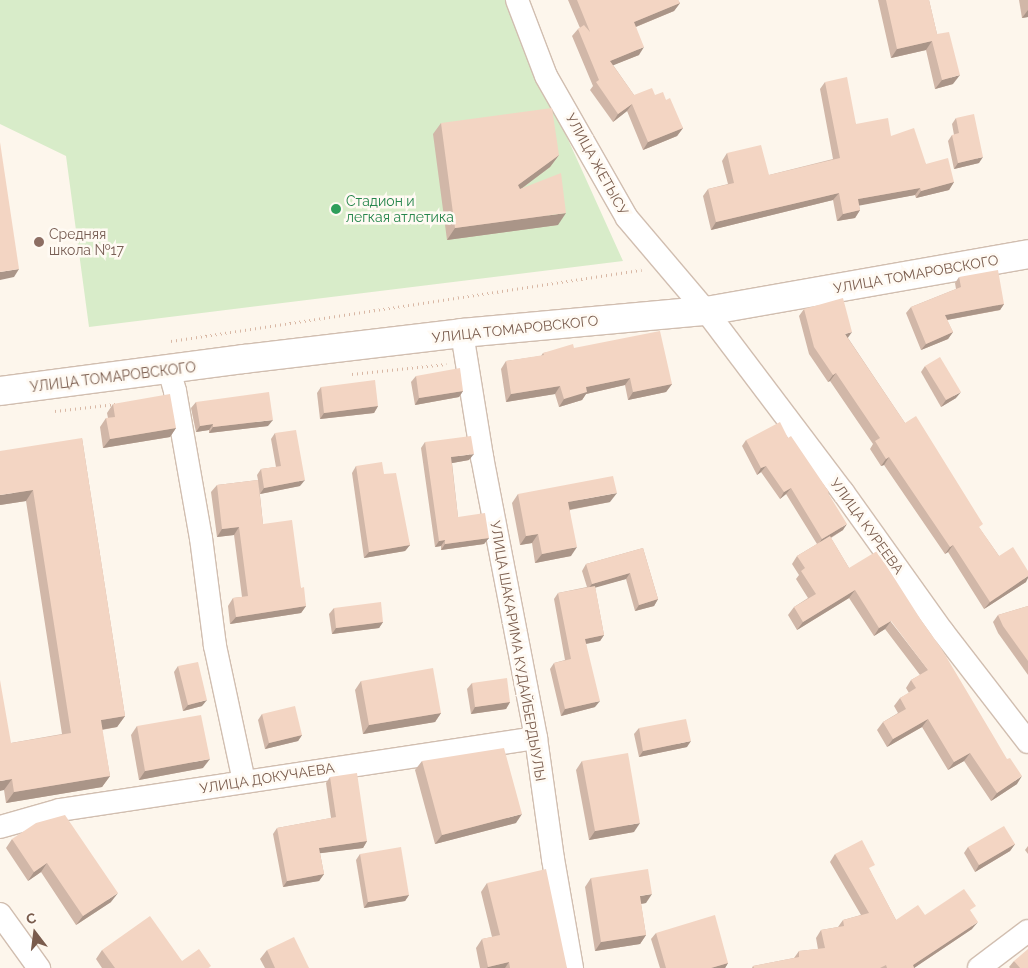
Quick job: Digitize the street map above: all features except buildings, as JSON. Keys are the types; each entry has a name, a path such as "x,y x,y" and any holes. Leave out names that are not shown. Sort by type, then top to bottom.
{"street":[{"name":"УЛИЦА ЖЕТЫСУ","path":"516,0 546,76 628,218 706,311"},
{"name":"УЛИЦА ТОМАРОВСКОГО","path":"0,391 244,359 462,334 706,311 1028,254"},
{"name":"УЛИЦА КУРЕЕВА","path":"706,311 843,492 943,632 1028,742"},
{"name":"УЛИЦА ШАКАРИМА КУДАЙБЕРДЫУЛЫ","path":"462,334 482,458 536,738 553,859 572,968"},
{"path":"169,370 175,391 201,538 215,646 244,781"},
{"name":"УЛИЦА ДОКУЧАЕВА","path":"0,827 60,810 536,738"},
{"path":"0,914 39,968"},
{"path":"978,968 1028,931"}],"path":[{"path":"166,342 440,299 668,267"}],"green space":[{"name":"Стадион и легкая атлетика","path":"0,0 505,0 623,261 89,327 66,156 0,124"}],"place":[{"name":"Стадион и легкая атлетика","path":"336,209"},
{"name":"Средняя школа №17","path":"39,242"}]}
